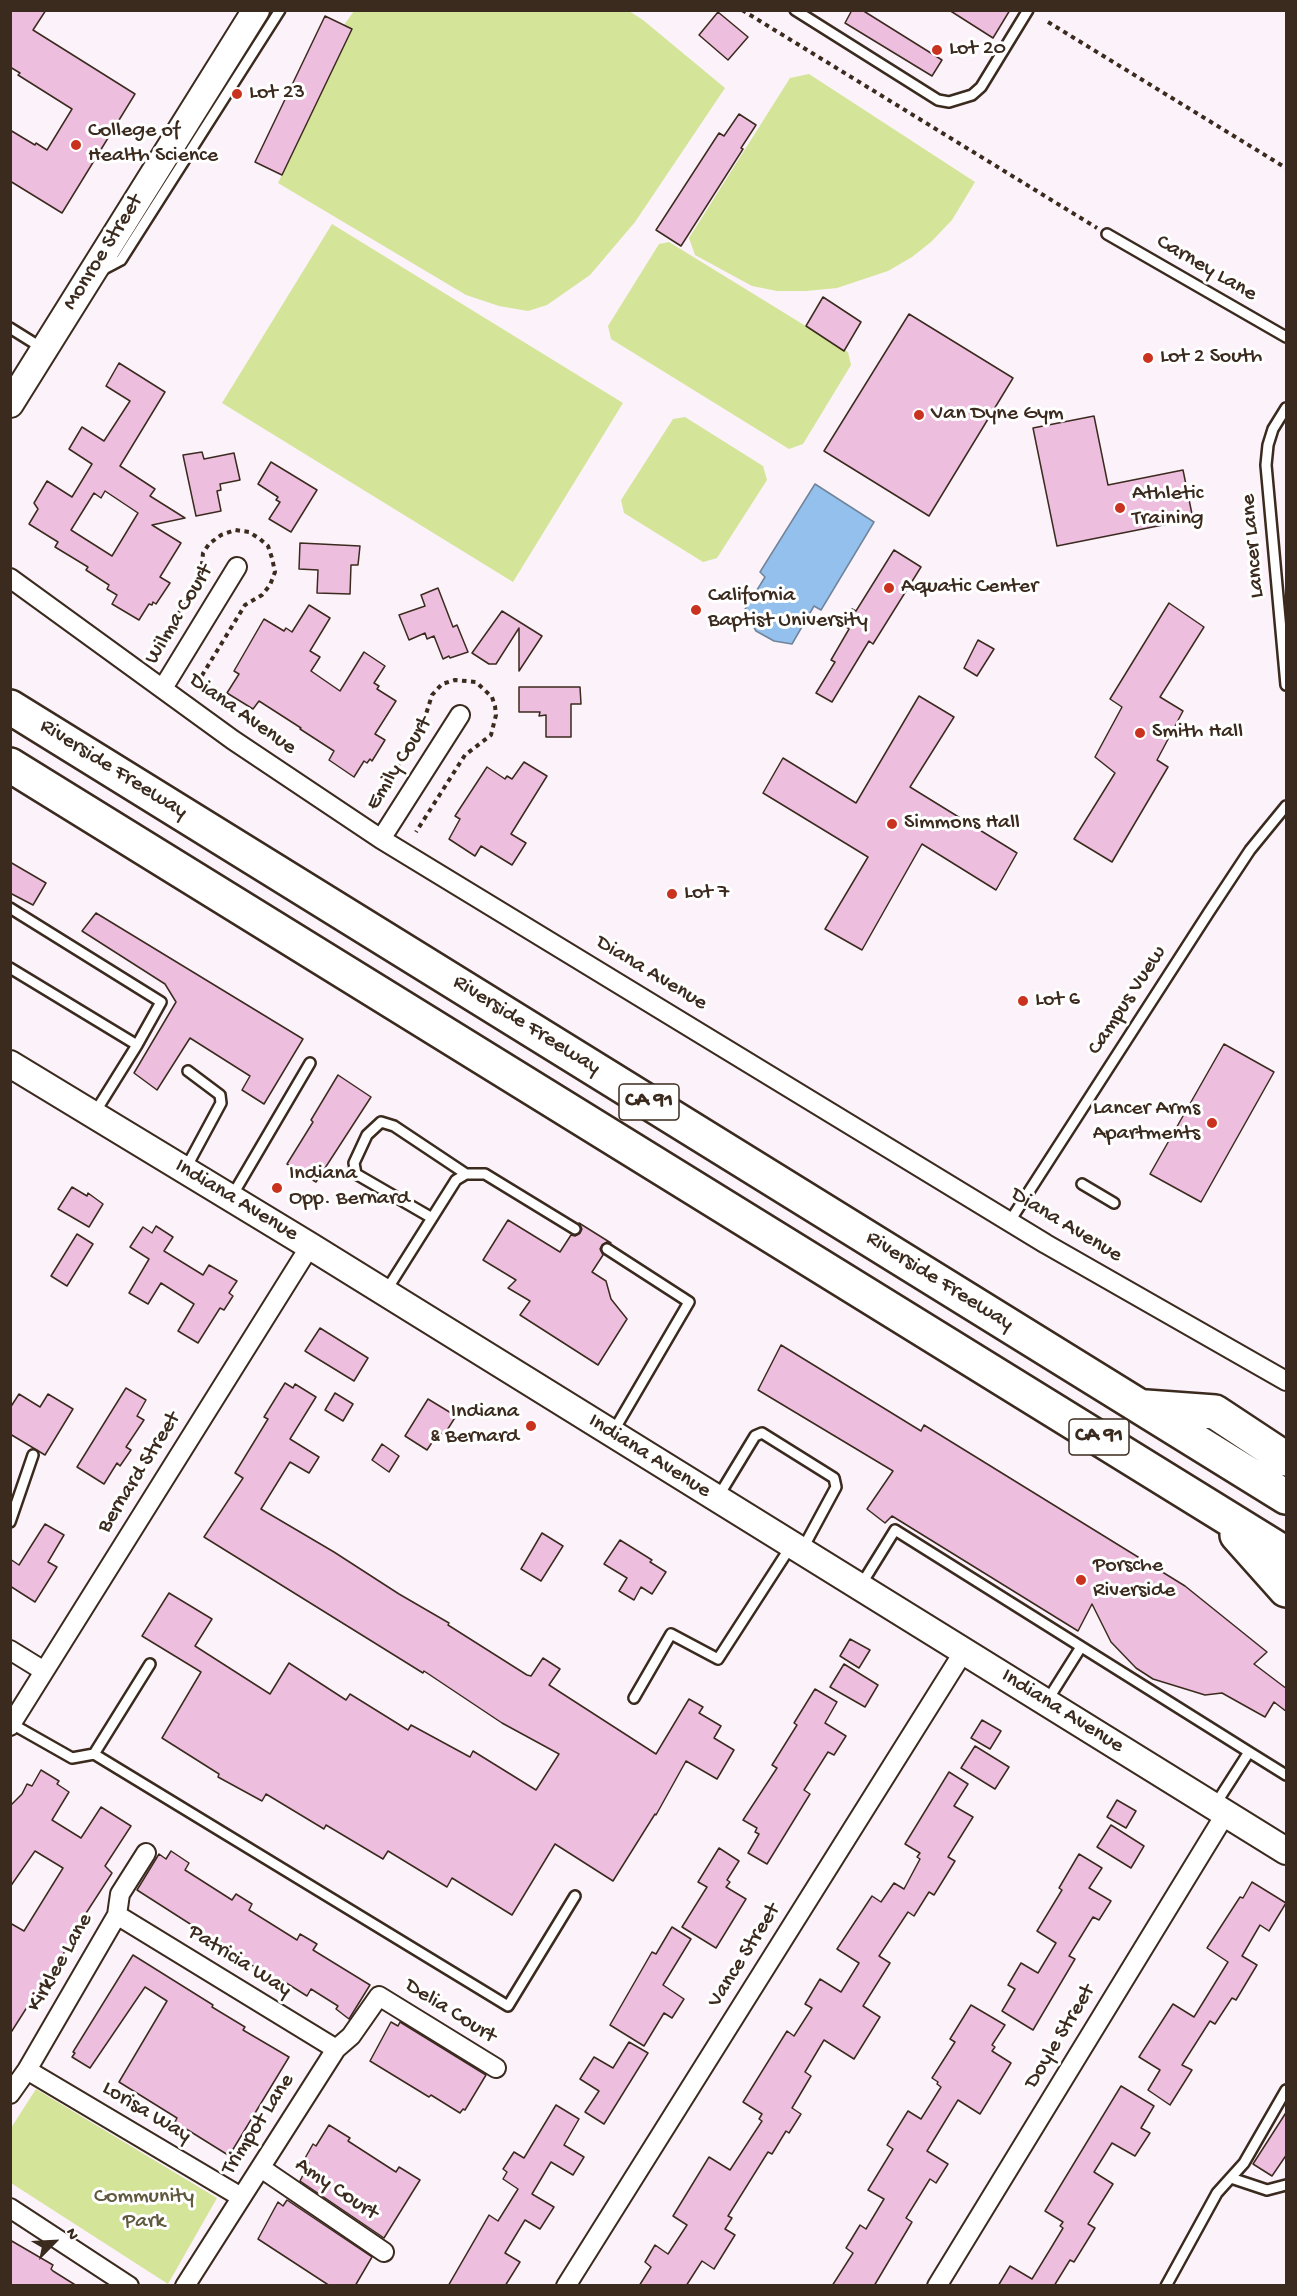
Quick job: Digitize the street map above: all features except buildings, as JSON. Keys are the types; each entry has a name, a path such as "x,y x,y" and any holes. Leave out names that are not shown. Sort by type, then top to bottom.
{"highway":[{"name":"Riverside Freeway","path":"10,707 1287,1497"},
{"name":"Riverside Freeway","path":"10,765 1287,1554"},
{"path":"1140,1406 1215,1412 1287,1459"},
{"path":"1212,1507 1287,1590"}],"street":[{"name":"Monroe Street","path":"10,404 256,10"},
{"name":"Wilma Court","path":"163,688 237,567"},
{"name":"Diana Avenue","path":"10,578 233,740 381,839 1010,1221 1287,1381"},
{"name":"Emily Court","path":"381,839 460,715"},
{"name":"Indiana Avenue","path":"10,1064 310,1246 1287,1851"},
{"name":"Bernard Street","path":"11,1725 310,1246"},
{"path":"10,1650 44,1671"},
{"name":"Vance Street","path":"566,2286 964,1651"},
{"name":"Doyle Street","path":"937,2286 1220,1810"},
{"name":"Kirklee Lane","path":"10,2094 27,2070 117,1915 120,1894 147,1853"},
{"name":"Patricia Way","path":"117,1915 336,2049"},
{"name":"Trimpot Lane","path":"185,2286 336,2049 351,2036 379,1996"},
{"name":"Delia Court","path":"379,1996 496,2068"},
{"name":"Lorisa Way","path":"27,2070 241,2197"},
{"name":"Amy Court","path":"261,2168 384,2252"},
{"path":"10,2208 129,2286"}],"lane":[{"path":"87,279 121,260 279,10"},
{"path":"795,10 938,100 949,102 972,95 981,87 1028,10"},
{"name":"Carney Lane","path":"1107,234 1287,337"},
{"path":"10,328 44,349"},
{"name":"Lancer Lane","path":"1287,408 1273,429 1268,445 1266,465 1287,685"},
{"name":"Campus Vuew","path":"1010,1221 1250,850 1287,806"},
{"path":"10,908 161,1002 94,1114"},
{"path":"10,968 136,1045"},
{"path":"231,1198 310,1064"},
{"path":"185,1170 221,1103 220,1095 188,1071"},
{"path":"432,1218 356,1174 354,1163 367,1135 381,1122 394,1126 466,1174"},
{"path":"385,1293 456,1180 466,1174 484,1173 575,1229"},
{"path":"1083,1184 1114,1203"},
{"path":"607,1249 689,1302 612,1434"},
{"path":"634,1698 671,1634 718,1659 836,1487 834,1478 762,1433 755,1436 717,1499"},
{"path":"10,1522 33,1455"},
{"path":"860,1587 895,1530 1287,1775"},
{"path":"1046,1703 1081,1647"},
{"path":"94,1754 150,1664"},
{"path":"11,1725 72,1758 94,1754 508,2006 575,1896"},
{"path":"1220,1810 1248,1752"},
{"path":"1166,2286 1217,2193 1244,2163 1287,2091"},
{"path":"1231,2178 1267,2190 1287,2186"}],"path":[{"path":"742,10 1107,234"},
{"path":"1048,22 1287,168"}],"green space":[{"path":"354,11 629,11 725,88 635,222 590,275 547,305 528,311 499,306 466,295 278,183 352,29 344,25"},
{"path":"809,74 975,182 952,220 931,242 912,257 888,271 837,288 777,291 752,286 695,255 689,238 790,78"},
{"path":"332,224 623,403 513,582 222,403"},
{"path":"669,242 848,352 851,365 803,444 789,449 611,339 608,326 659,244"},
{"path":"685,417 763,466 767,480 717,558 703,562 624,513 621,500 673,419"},
{"name":"Community Park","path":"36,2089 217,2198 168,2284 11,2183 11,2128"}],"water":[{"path":"815,484 874,522 821,610 814,606 792,644 774,641 756,631 744,611 765,577 760,572"}],"place":[{"name":"Lot 20","path":"937,50"},
{"name":"Lot 23","path":"237,94"},
{"name":"College of Health Science","path":"76,145"},
{"name":"Lot 2 South","path":"1148,358"},
{"name":"Van Dyne Gym","path":"919,415"},
{"name":"Athletic Training","path":"1120,508"},
{"name":"Aquatic Center","path":"889,588"},
{"name":"California Baptist University","path":"696,610"},
{"name":"Smith Hall","path":"1140,733"},
{"name":"Simmons Hall","path":"892,824"},
{"name":"Lot 7","path":"672,894"},
{"name":"Lot 6","path":"1023,1001"},
{"name":"Lancer Arms Apartments","path":"1212,1123"},
{"name":"Indiana Opp. Bernard","path":"277,1188"},
{"name":"Indiana & Bernard","path":"531,1426"},
{"name":"Porsche Riverside","path":"1081,1580"}]}
